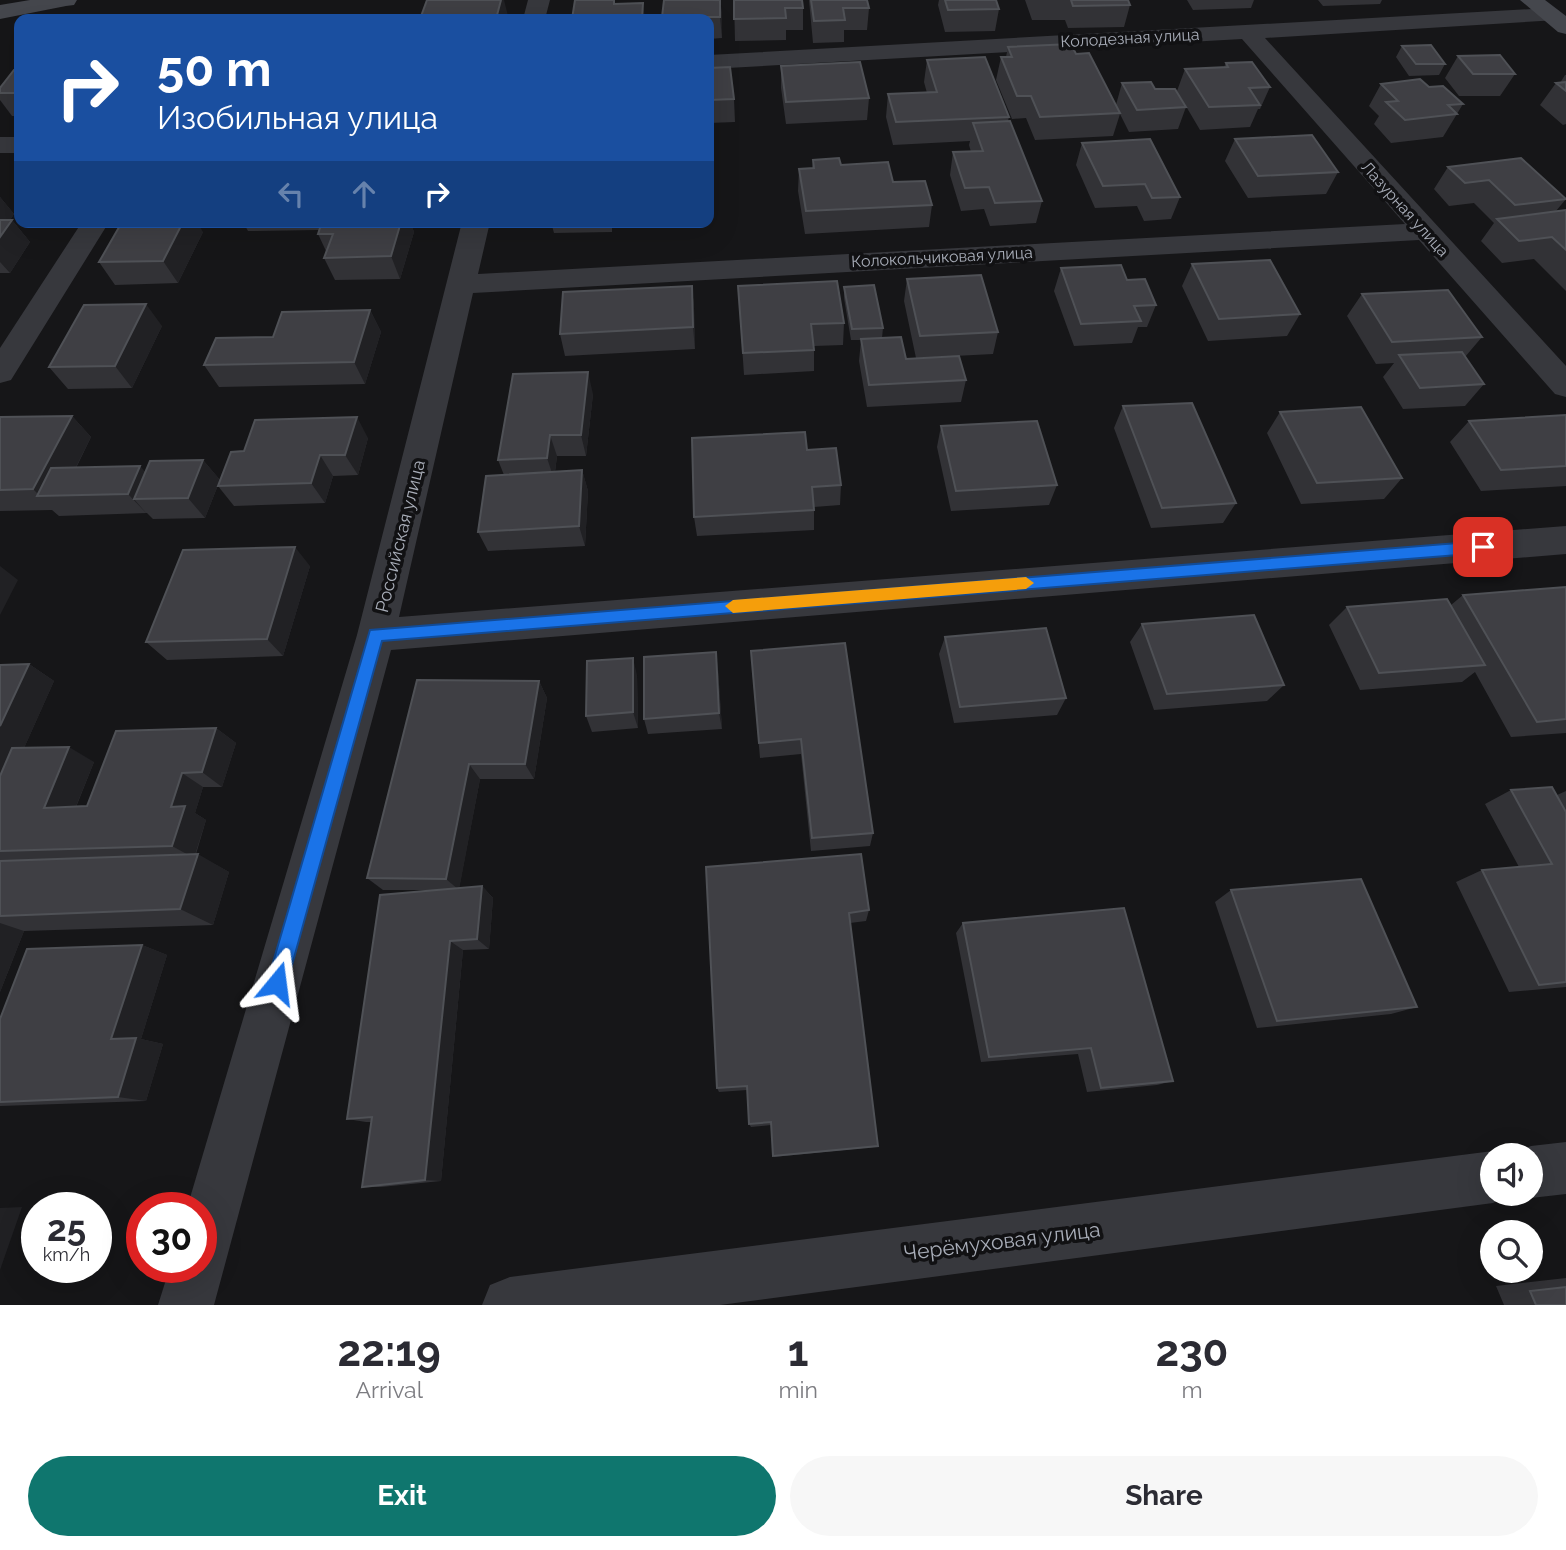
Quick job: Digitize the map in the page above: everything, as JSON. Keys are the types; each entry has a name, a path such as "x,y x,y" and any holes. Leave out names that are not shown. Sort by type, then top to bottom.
{"street":[{"path":"0,12 66,0"},
{"path":"1531,0 1558,21"},
{"name":"Колодезная улица","path":"714,62 1247,31 1558,21"},
{"name":"Лазурная улица","path":"1247,31 1566,386"},
{"path":"0,372 92,228"},
{"name":"Российская улица","path":"217,1195 376,635 475,228"},
{"name":"Колокольчиковая улица","path":"461,284 1424,231"},
{"path":"376,635 1566,540"},
{"path":"1543,1171 1566,1168"},
{"name":"Черёмуховая улица","path":"510,1305 1480,1179"},
{"path":"186,1305 192,1283"}],"building":[{"path":"427,0 501,0 497,14 422,14"},
{"path":"575,0 614,0 614,4 643,3 642,14 573,14"},
{"path":"664,0 720,0 720,17 714,17 714,14 662,14"},
{"path":"734,0 802,0 803,8 785,8 786,18 734,19"},
{"path":"811,0 867,0 869,8 843,8 845,20 814,21"},
{"path":"945,0 996,0 999,9 948,10"},
{"path":"1071,0 1128,0 1130,5 1073,6"},
{"path":"1071,44 1076,54 1089,53 1120,113 1040,117 1031,96 1017,96 1001,57 1012,57 1008,47"},
{"path":"1431,45 1445,64 1416,64 1402,46"},
{"path":"1500,55 1515,74 1473,74 1458,56"},
{"path":"985,57 1009,117 896,122 888,94 937,92 927,60"},
{"path":"860,62 869,98 786,102 781,66"},
{"path":"1252,62 1270,87 1249,88 1260,105 1209,107 1185,69 1228,67 1226,63"},
{"path":"730,67 734,99 714,100 714,68"},
{"path":"14,70 14,93 0,93 0,88"},
{"path":"1420,79 1429,87 1443,86 1463,104 1448,105 1457,114 1405,120 1386,102 1398,101 1381,84"},
{"path":"1151,82 1155,89 1175,89 1186,107 1137,110 1122,83"},
{"path":"1566,82 1566,91 1556,83"},
{"path":"1010,121 1042,201 995,203 989,187 965,188 953,152 983,151 973,123"},
{"path":"1312,135 1338,172 1258,176 1235,139"},
{"path":"1150,139 1180,197 1152,198 1145,184 1103,186 1082,143"},
{"path":"839,158 841,165 888,162 893,182 925,181 932,205 806,211 799,169 814,168 813,160"},
{"path":"1521,158 1566,199 1515,205 1489,180 1465,183 1448,167"},
{"path":"1566,210 1566,250 1552,237 1519,241 1497,219"},
{"path":"0,220 12,220 0,237"},
{"path":"119,228 180,228 163,261 99,262"},
{"path":"320,228 399,228 391,256 324,258 333,234 318,234"},
{"path":"1270,260 1300,314 1219,319 1192,264"},
{"path":"1121,265 1127,280 1145,279 1156,305 1134,306 1141,321 1081,324 1061,268"},
{"path":"981,275 998,332 920,336 907,279"},
{"path":"837,281 844,323 811,324 814,350 743,353 738,286"},
{"path":"874,285 883,328 852,329 844,287"},
{"path":"692,286 693,327 560,334 563,292"},
{"path":"1448,290 1482,337 1392,342 1362,294"},
{"path":"146,304 115,366 49,367 84,305"},
{"path":"370,310 354,362 204,365 216,338 273,337 282,312"},
{"path":"901,337 906,359 959,356 966,380 869,385 861,339"},
{"path":"1462,352 1484,384 1420,388 1399,355"},
{"path":"588,372 581,435 550,435 547,458 498,460 513,374"},
{"path":"1192,403 1236,503 1162,508 1123,406"},
{"path":"1361,407 1402,478 1317,483 1280,412"},
{"path":"1566,415 1566,466 1501,470 1469,421"},
{"path":"72,416 33,489 0,490 0,417"},
{"path":"357,417 345,455 320,455 311,483 218,486 231,452 244,451 255,420"},
{"path":"1037,421 1057,485 956,491 941,426"},
{"path":"805,432 807,450 836,448 841,485 812,487 814,510 694,517 692,438"},
{"path":"203,460 188,498 134,499 150,461"},
{"path":"140,466 128,494 37,496 51,468"},
{"path":"582,470 579,526 478,532 486,476"},
{"path":"295,547 267,639 146,642 183,550"},
{"path":"1566,587 1566,719 1537,722 1463,595"},
{"path":"1447,599 1485,665 1379,673 1347,607"},
{"path":"1254,615 1284,685 1167,694 1142,624"},
{"path":"1046,628 1066,698 960,707 945,637"},
{"path":"845,643 873,833 812,838 801,739 759,743 751,651"},
{"path":"716,652 719,713 644,719 644,657"},
{"path":"633,658 633,712 586,716 587,661"},
{"path":"29,664 0,726 0,665"},
{"path":"417,680 539,681 525,764 469,764 446,879 367,878"},
{"path":"216,728 202,772 182,773 171,807 185,806 172,846 0,851 0,776 12,748 69,747 44,808 87,806 116,731"},
{"path":"1552,787 1566,812 1566,982 1539,985 1482,870 1552,864 1511,790"},
{"path":"198,854 180,909 0,916 0,861"},
{"path":"861,854 869,910 849,913 878,1146 773,1156 771,1122 749,1124 747,1086 717,1088 706,867"},
{"path":"1361,879 1417,1007 1277,1021 1231,890"},
{"path":"482,886 477,939 450,941 425,1180 362,1187 372,1117 347,1119 380,895"},
{"path":"1124,908 1173,1081 1101,1088 1091,1048 989,1057 963,923"},
{"path":"142,945 111,1039 136,1038 118,1097 0,1102 0,1019 27,949"},
{"path":"1566,1287 1566,1305 1536,1305 1530,1291"}],"slow traffic":[{"path":"733,606 1026,583"}],"route":[{"path":"277,983 376,635 1483,547"}]}
